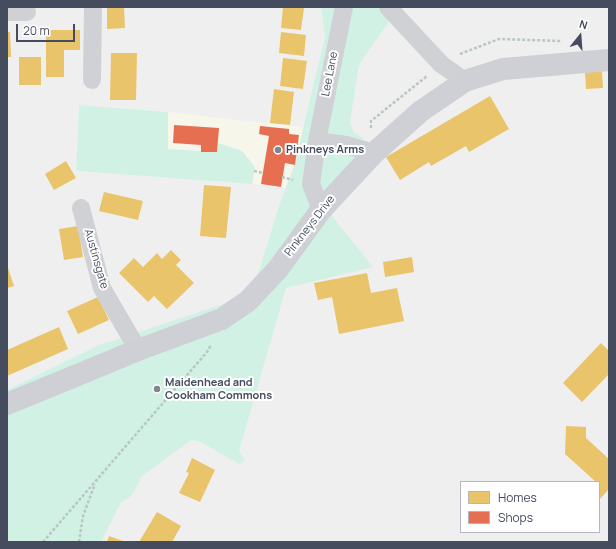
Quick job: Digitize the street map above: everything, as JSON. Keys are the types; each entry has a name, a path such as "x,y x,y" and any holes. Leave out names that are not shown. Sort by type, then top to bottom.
{"street":[{"path":"92,80 93,7"},
{"name":"Lee Lane","path":"321,210 310,184 317,141 344,7"},
{"path":"388,7 441,64 464,81"},
{"path":"7,12 27,12"},
{"name":"Pinkneys Drive","path":"7,404 138,350 222,319 248,301 278,269 321,210 374,153 421,111 464,81 502,69 609,60"},
{"path":"317,141 374,153"},
{"name":"Austinsgate","path":"81,208 102,288 138,350"}],"path":[{"path":"254,171 263,172"},
{"path":"43,542 208,352 222,319"},
{"path":"79,542 83,516 96,482"}],"shaded area":[{"path":"79,105 168,112 308,128 292,189 252,184 76,171"}],"green space":[{"path":"321,7 398,7 408,15 401,13 392,17 360,63 350,123 354,133 363,138 358,158 320,201 373,267 286,288 239,451 245,460 239,464 201,442 191,440 141,477 134,492 129,498 121,502 101,542 7,542 7,390 97,346 235,300 254,281 260,268 279,206 295,163 325,36"},
{"path":"79,105 168,112 168,149 217,152 218,143 242,151 255,167 252,184 76,171"}],"building: Homes":[{"path":"107,7 124,7 125,28 107,29"},
{"path":"283,7 304,8 301,30 281,28"},
{"path":"46,30 80,30 80,50 64,50 64,77 46,77"},
{"path":"7,32 10,32 11,57 7,57"},
{"path":"281,32 306,35 304,56 279,53"},
{"path":"111,53 137,53 136,100 110,100"},
{"path":"19,57 41,57 41,85 19,85"},
{"path":"283,58 307,61 303,89 280,86"},
{"path":"602,71 603,88 586,89 585,72"},
{"path":"274,89 294,92 290,125 270,123"},
{"path":"490,96 509,129 469,152 466,146 431,166 429,162 400,180 386,157"},
{"path":"66,161 76,178 54,190 45,174"},
{"path":"204,185 231,187 226,238 200,236"},
{"path":"104,192 143,201 138,220 99,211"},
{"path":"78,226 83,257 64,260 59,229"},
{"path":"171,250 181,260 176,265 194,283 167,309 154,296 148,302 119,273 134,258 143,267 157,253 162,259"},
{"path":"412,257 414,272 385,277 383,262"},
{"path":"7,265 14,286 7,288"},
{"path":"367,273 371,293 397,288 404,321 339,334 332,297 318,300 314,283"},
{"path":"98,297 109,320 78,334 67,311"},
{"path":"59,327 68,349 7,376 7,350"},
{"path":"601,343 609,351 609,374 582,402 563,383"},
{"path":"566,426 586,427 586,438 609,459 609,489 600,499 600,481 595,481 565,454"},
{"path":"192,458 215,470 200,502 179,493 189,473 186,472"},
{"path":"157,512 181,526 172,542 139,542"},
{"path":"109,536 126,542 107,542"}],"building: Shops":[{"path":"174,125 219,128 217,152 201,152 201,145 173,143"},
{"path":"260,126 289,129 289,134 299,135 295,165 285,163 281,187 261,184 269,136 259,134"}],"place":[{"name":"Pinkneys Arms","path":"278,150"},
{"name":"Maidenhead and Cookham Commons","path":"157,389"}]}
